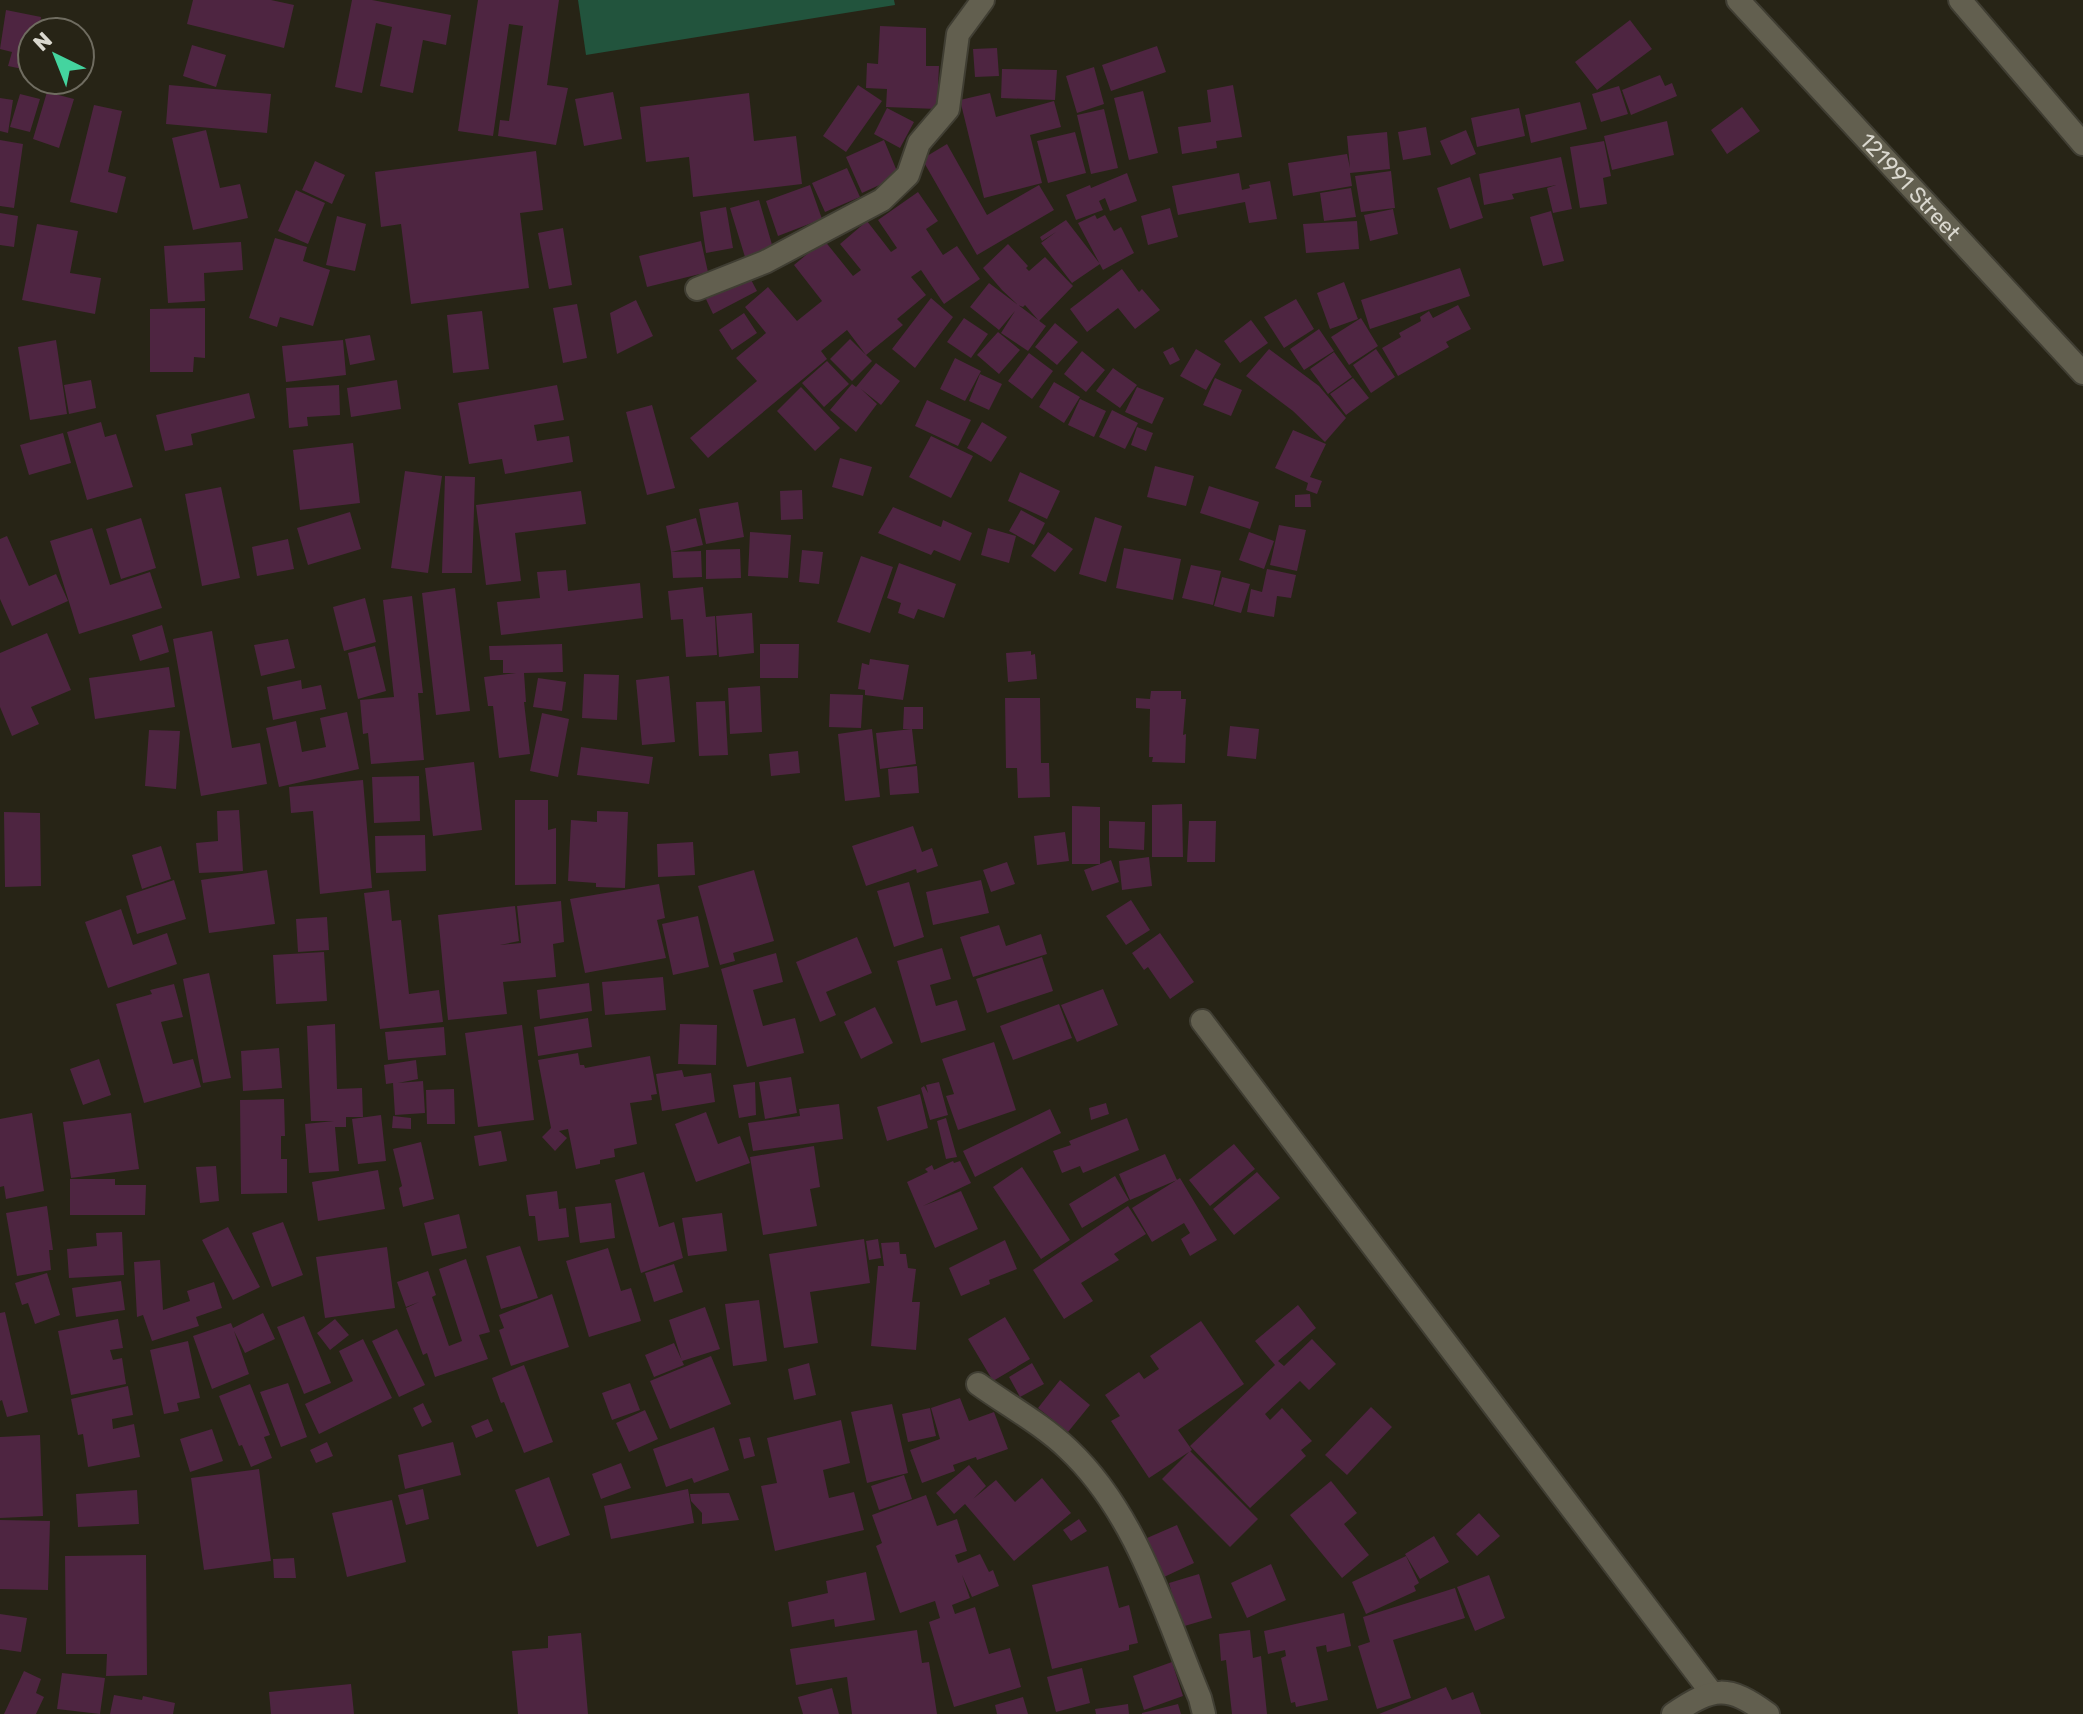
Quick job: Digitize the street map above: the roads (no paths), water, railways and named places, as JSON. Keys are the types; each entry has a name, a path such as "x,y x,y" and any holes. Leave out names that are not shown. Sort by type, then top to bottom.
{"street":[{"path":"697,289 765,262 858,213 882,200 908,175 919,143 948,109 958,34 983,0"},
{"name":"121991 Street","path":"1738,0 2083,373"},
{"path":"1960,0 2083,144"},
{"path":"1202,1021 1711,1692"},
{"path":"978,1384 1067,1447 1097,1480 1129,1527 1204,1714"},
{"path":"1673,1714 1711,1692 1742,1696 1768,1714"}]}
